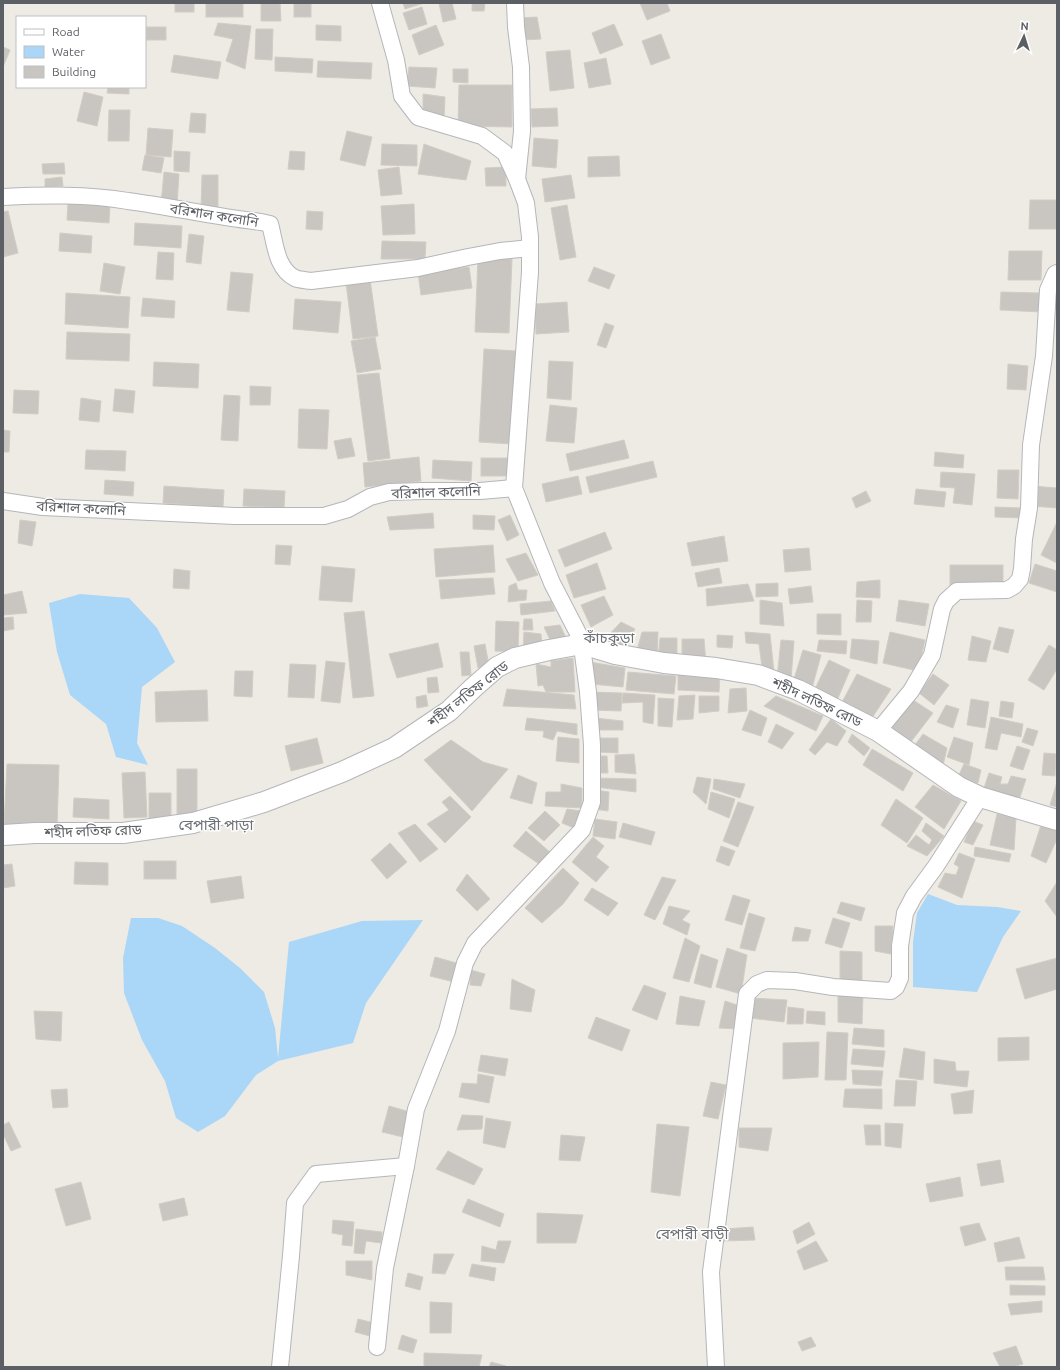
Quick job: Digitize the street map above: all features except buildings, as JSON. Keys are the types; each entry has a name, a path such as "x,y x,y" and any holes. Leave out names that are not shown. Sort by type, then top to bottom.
{"street":[{"path":"377,1347 385,1268 416,1109 446,1031 465,963 475,943 582,830 592,802 592,745 581,639 552,583 514,488 530,272 530,248 526,203 517,179 504,153 482,136 418,117 402,96 396,60 380,3"},
{"path":"515,3 521,67 522,131 517,179"},
{"name":"বরিশাল কলোনি","path":"3,197 77,195 128,200 270,224 274,243 284,270 295,278 310,281 418,268 500,251 530,248"},
{"path":"878,731 911,691 932,655 942,609 946,601 957,591 1007,590 1014,586 1020,579 1029,508 1031,445 1044,356 1048,290 1055,274 1057,273"},
{"name":"বরিশাল কলোনি","path":"3,501 43,507 235,516 324,516 348,509 370,497 389,492 480,491 514,488"},
{"name":"শহীদ লতিফ রোড","path":"3,835 35,833 123,833 193,823 264,802 342,772 394,748 449,711 497,667 515,658 582,644 622,656 758,675 798,690 878,731 959,787 980,797 1057,820"},
{"path":"716,1367 711,1272 747,994 758,984 767,980 795,981 833,987 891,991 896,987 900,978 900,946 905,912 914,896 936,866 980,797"},
{"path":"280,1367 295,1203 316,1174 406,1166"}],"water":[{"path":"80,594 129,598 157,628 175,662 142,687 137,743 148,765 116,757 106,724 70,695 57,652 49,603"},
{"path":"928,894 957,905 997,907 1021,911 1003,937 977,992 913,987 913,942 917,913"},
{"path":"131,918 158,918 182,926 215,948 240,968 264,992 275,1028 278,1058 289,942 362,921 423,920 366,1003 353,1043 278,1061 256,1075 225,1116 198,1132 176,1118 165,1081 142,1040 124,993 123,958"}],"district":[{"name":"কাঁচকুড়া","path":"609,638"},
{"name":"বেপারী পাড়া","path":"216,825"},
{"name":"বেপারী বাড়ী","path":"692,1234"}]}
